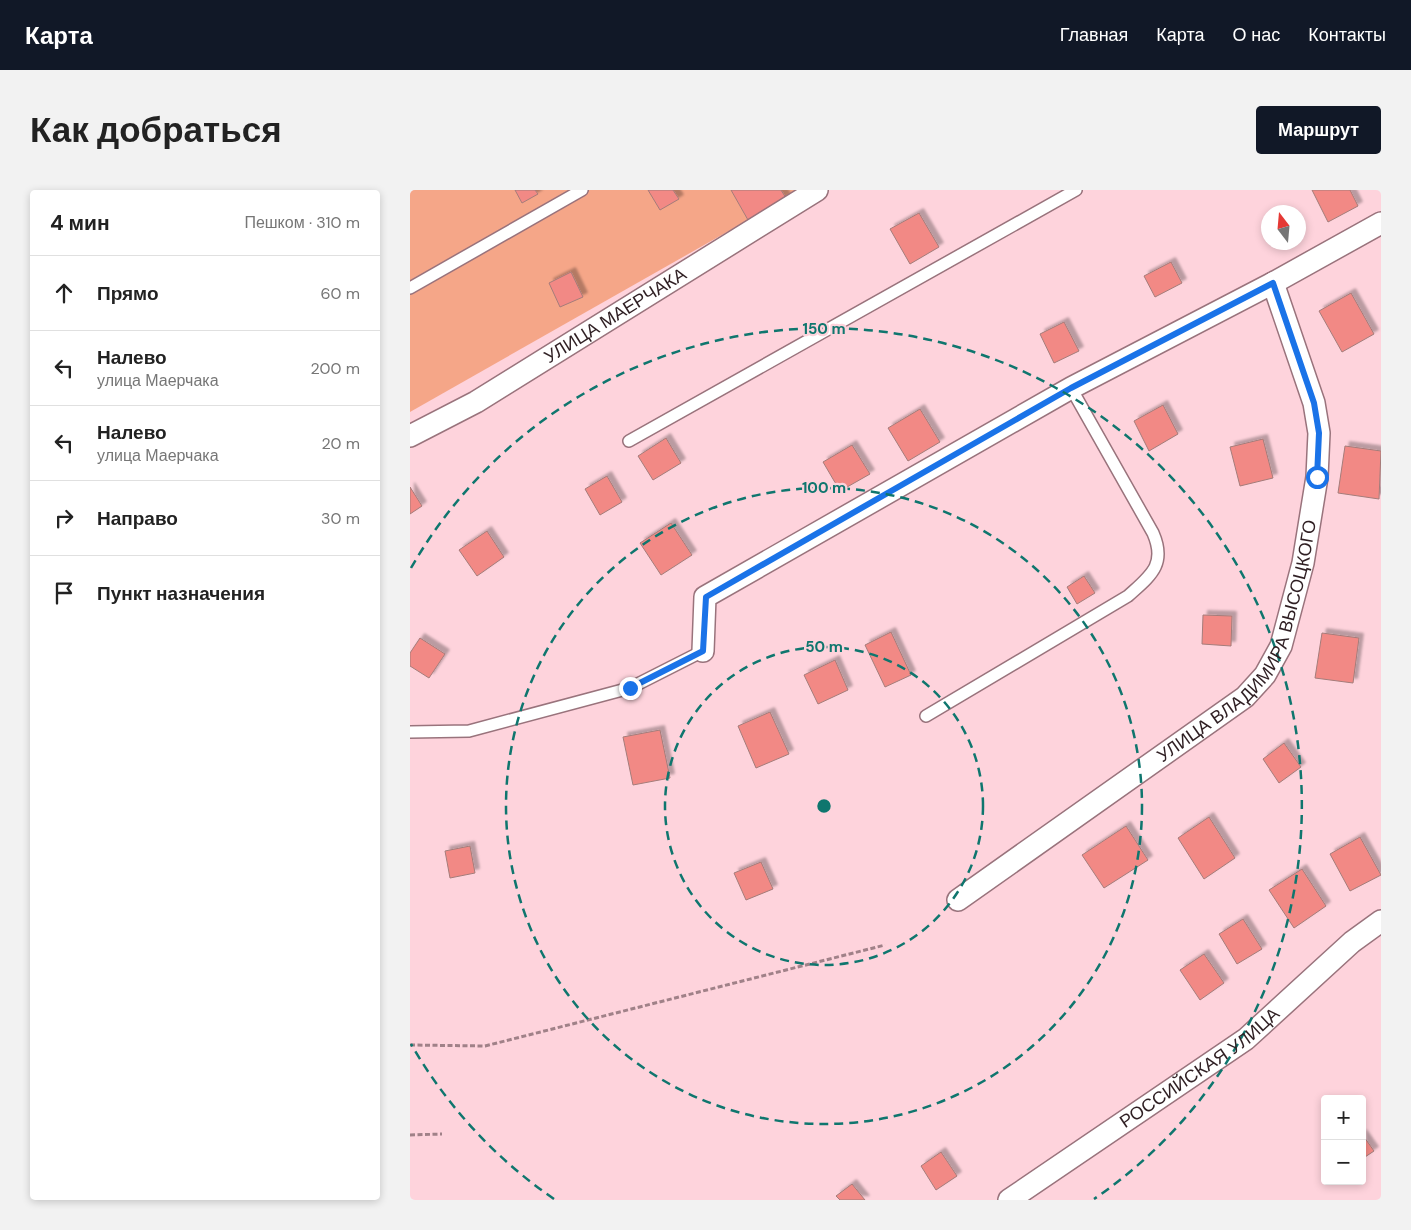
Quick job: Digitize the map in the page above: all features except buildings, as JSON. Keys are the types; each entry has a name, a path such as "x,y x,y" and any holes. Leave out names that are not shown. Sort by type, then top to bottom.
{"street":[{"name":"УЛИЦА МАЕРЧАКА","path":"410,436 476,402 817,190"},
{"path":"703,651 706,597 1071,388 1273,283 1381,223"},
{"name":"УЛИЦА ВЛАДИМИРА ВЫСОЦКОГО","path":"958,900 1245,697 1265,674 1281,646 1303,563 1317,477 1319,433 1314,403 1273,283"},
{"name":"РОССИЙСКАЯ УЛИЦА","path":"1009,1200 1246,1039 1352,942 1381,921"}],"lane":[{"path":"410,288 582,190"},
{"path":"629,441 1076,190"},
{"path":"926,716 1128,596 1154,572 1158,557 1158,543 1071,388"},
{"path":"410,732 469,731 630,688 703,651"}],"path":[{"path":"410,1045 485,1046 885,945"},
{"path":"410,1135 442,1134"}],"shaded area":[{"path":"410,190 801,190 410,412"}],"route":[{"path":"630,688 703,651 706,597 1071,388 1273,283 1314,403 1319,433 1317,477"}]}
